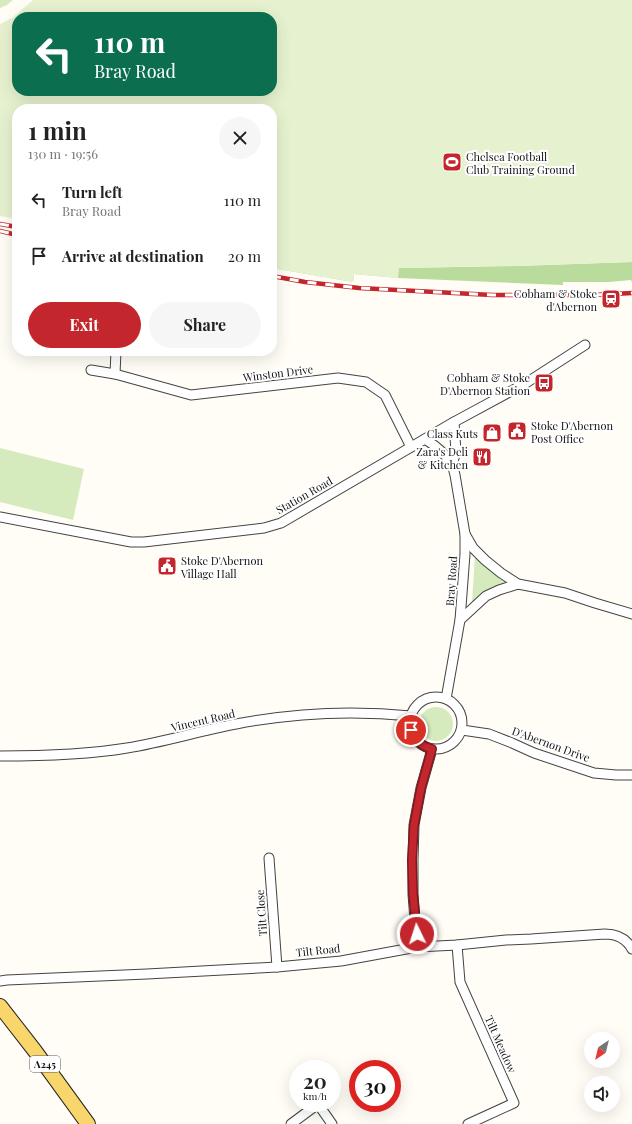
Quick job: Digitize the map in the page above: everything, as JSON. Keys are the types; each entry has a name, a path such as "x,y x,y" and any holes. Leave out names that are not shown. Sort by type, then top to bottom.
{"main road":[{"name":"A245","path":"1,1009 35,1051 88,1124"}],"street":[{"name":"Station Road","path":"0,517 131,542 144,542 264,528 282,523 454,422 526,383 585,346"},
{"path":"115,374 116,356"},
{"name":"Winston Drive","path":"91,370 115,374 191,395 338,378 366,382 385,396 411,447"},
{"name":"Bray Road","path":"452,464 456,452 454,422"},
{"name":"Bray Road","path":"425,439 446,455 452,464 465,534 460,620 446,699"},
{"path":"465,534 474,548 485,560 518,584 565,593 596,604 632,614"},
{"path":"460,620 486,596 518,584"},
{"path":"438,697 446,699 458,708 461,715 462,730 459,737 448,747 440,750 432,749 425,747 414,737 411,730 411,716 415,708 421,702 429,698 438,697"},
{"name":"Vincent Road","path":"0,756 49,756 126,749 162,742 235,724 274,718 350,713 411,716"},
{"name":"D'Abernon Drive","path":"462,730 488,734 534,753 594,773 632,775"},
{"path":"417,947 412,860 414,825 421,788 432,749"},
{"name":"Tilt Close","path":"269,858 277,966"},
{"name":"Tilt Road","path":"0,981 277,966 341,961 417,947 605,934 620,936 632,949"},
{"name":"Tilt Meadow","path":"457,945 460,982 514,1103 468,1124"},
{"path":"291,1124 308,1112"},
{"path":"324,1112 332,1124"}],"green space":[{"path":"0,0 13,0 0,8"},
{"name":"Chelsea Football Club Training Ground","path":"33,0 632,0 632,262 399,268 398,278 354,274 353,282 277,269 277,104 12,104 12,218 0,216 0,24 12,18 12,96 277,96 277,12 19,12"},
{"path":"277,230 399,268 632,262 632,283 631,280 609,282 563,282 563,285 398,278 354,274 353,282 277,269"},
{"path":"0,448 84,469 73,520 0,502"},
{"path":"475,555 507,582 483,593 472,603"},
{"path":"439,707 446,709 451,714 453,724 451,734 446,739 433,741 426,739 421,734 419,721 421,714 426,709"}],"railway":[{"path":"0,224 12,226"},
{"path":"0,231 12,234"},
{"path":"277,277 305,282 359,288 492,295 594,295 632,293"}],"place":[{"name":"Chelsea Football Club Training Ground","path":"452,162"},
{"name":"Cobham & Stoke d'Abernon","path":"611,299"},
{"name":"Cobham & Stoke D'Abernon Station","path":"544,383"},
{"name":"Stoke D'Abernon Post Office","path":"517,431"},
{"name":"Class Kuts","path":"492,433"},
{"name":"Zara's Deli & Kitchen","path":"482,457"},
{"name":"Stoke D'Abernon Village Hall","path":"167,566"}],"route":[{"path":"411,730 419,743 432,749 421,788 414,825 412,860 413,894 417,934"}]}
